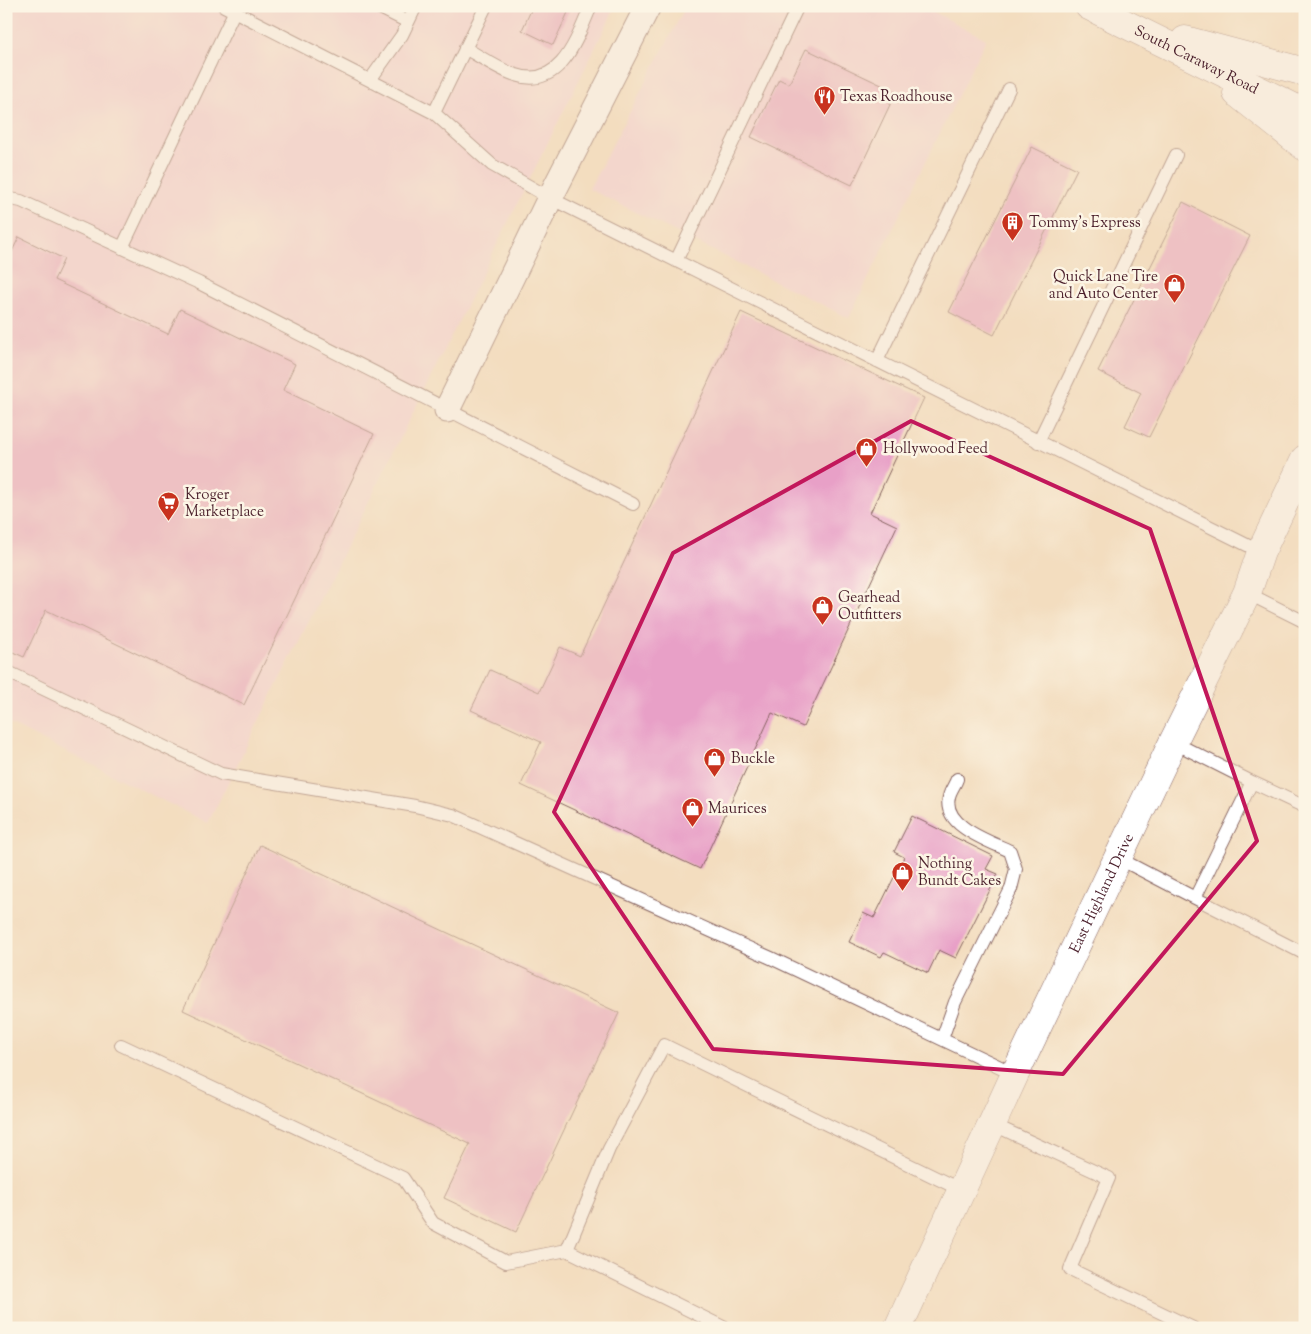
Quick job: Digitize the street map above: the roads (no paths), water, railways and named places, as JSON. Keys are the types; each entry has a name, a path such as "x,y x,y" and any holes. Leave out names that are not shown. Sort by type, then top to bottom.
{"main road":[{"name":"South Caraway Road","path":"1089,6 1305,113"},
{"path":"1128,25 1305,72"},
{"path":"1128,25 1200,66 1305,147"},
{"name":"East Highland Drive","path":"898,1328 1015,1074 1173,742 1247,593 1261,552 1305,459"}],"street":[{"path":"447,410 550,198 648,6"}],"lane":[{"path":"376,6 408,22"},
{"path":"370,80 402,35 416,6"},
{"path":"434,113 486,6"},
{"path":"465,48 516,76 542,78 557,69 575,42 591,6"},
{"path":"676,261 798,6"},
{"path":"122,248 232,8 434,113 492,165 550,198 1261,552"},
{"path":"877,361 1009,89"},
{"path":"1038,442 1176,155"},
{"path":"6,198 22,201 199,283 633,504"},
{"path":"1247,593 1305,622"},
{"path":"6,671 221,774 415,806 453,815 771,958 1015,1074"},
{"path":"1173,742 1252,782 1305,806"},
{"path":"942,1039 955,1002 1011,889 1016,869 1010,851 959,826 950,814 948,798 957,779"},
{"path":"1195,898 1252,782"},
{"path":"1118,858 1305,954"},
{"path":"121,1045 403,1178 434,1223 506,1262 567,1250 725,1328"},
{"path":"567,1250 609,1149 664,1045 961,1190"},
{"path":"992,1124 1109,1178 1070,1269 1193,1328"}],"place":[{"name":"Texas Roadhouse","path":"824,115"},
{"name":"Tommy's Express","path":"1013,241"},
{"name":"Quick Lane Tire and Auto Center","path":"1174,304"},
{"name":"Hollywood Feed","path":"867,467"},
{"name":"Kroger Marketplace","path":"169,522"},
{"name":"Gearhead Outfitters","path":"822,625"},
{"name":"Buckle","path":"715,777"},
{"name":"Maurices","path":"692,827"},
{"name":"Nothing Bundt Cakes","path":"902,891"}]}
